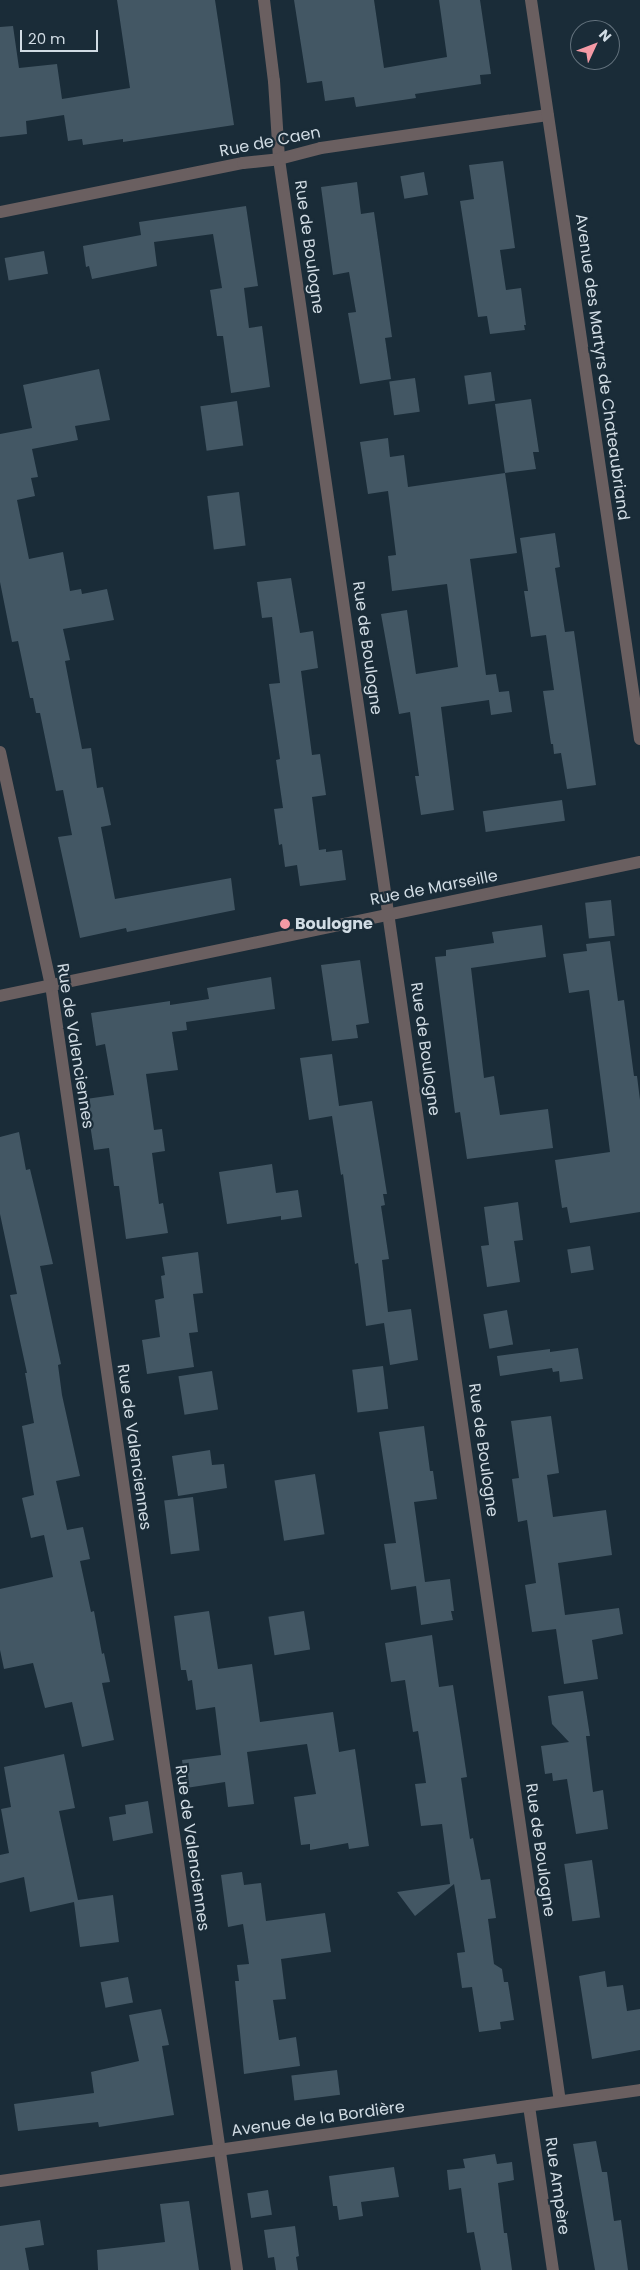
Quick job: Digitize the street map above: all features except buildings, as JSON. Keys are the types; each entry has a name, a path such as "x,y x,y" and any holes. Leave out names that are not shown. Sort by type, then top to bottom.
{"street":[{"name":"Rue de Boulogne","path":"264,0 274,82 279,159 560,2101"},
{"name":"Avenue des Martyrs de Chateaubriand","path":"531,0 640,739"},
{"name":"Rue de Caen","path":"0,212 243,163 279,159 321,148 548,115"},
{"name":"Rue de Valenciennes","path":"0,752 51,985 237,2270"},
{"name":"Rue de Marseille","path":"0,996 389,913 640,862"},
{"name":"Avenue de la Bordière","path":"0,2181 640,2090"},
{"name":"Rue Ampère","path":"529,2106 553,2270"}],"place":[{"name":"Boulogne","path":"285,924"}]}
